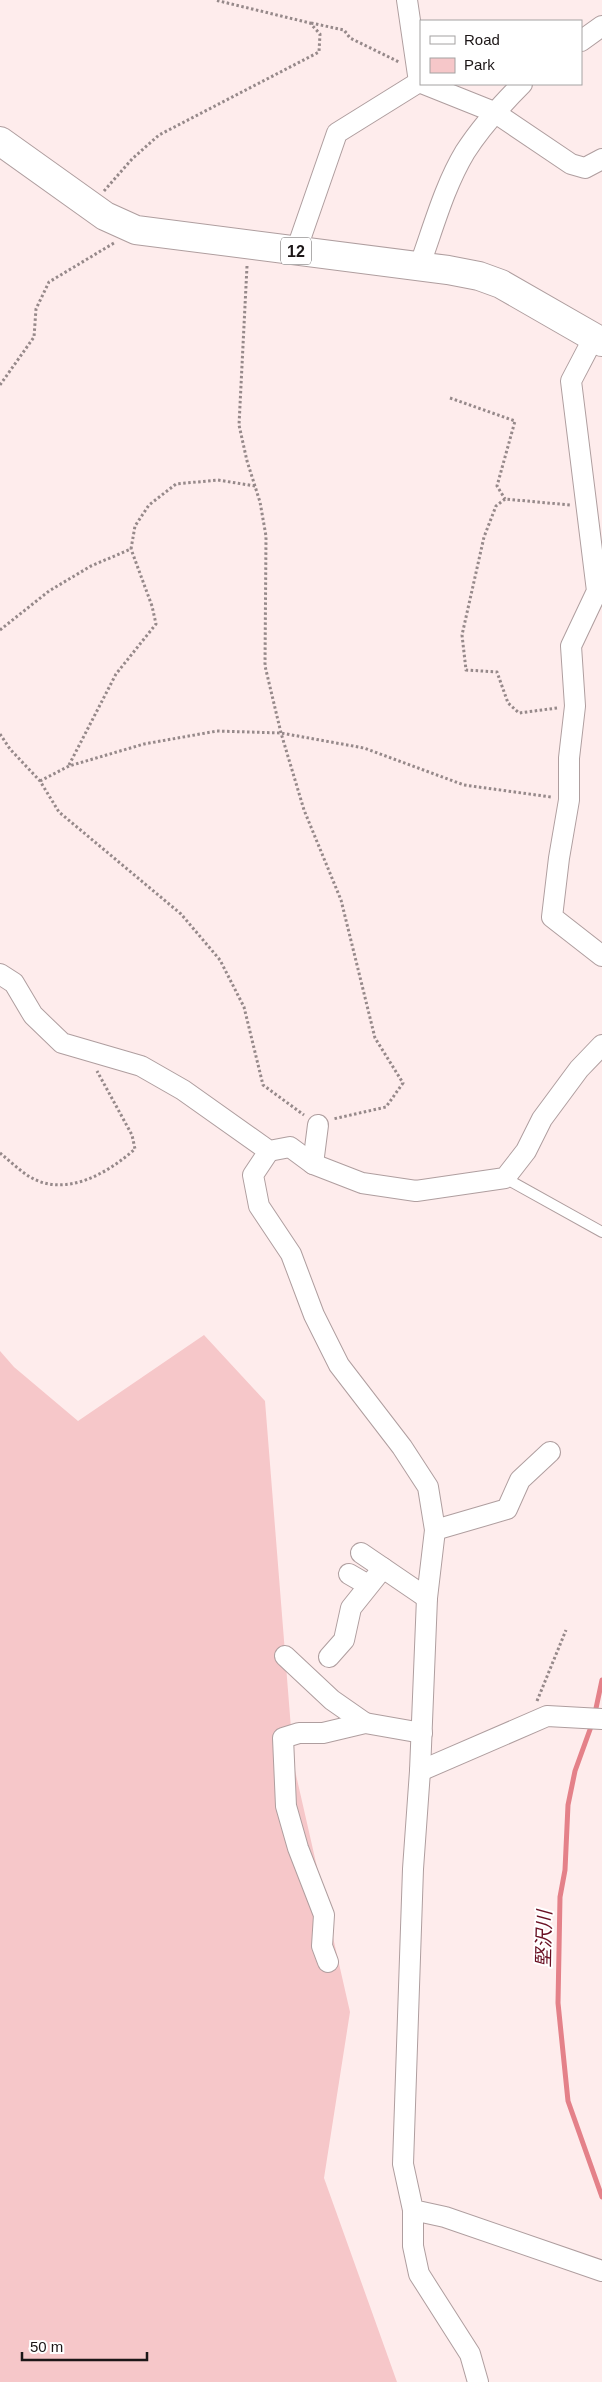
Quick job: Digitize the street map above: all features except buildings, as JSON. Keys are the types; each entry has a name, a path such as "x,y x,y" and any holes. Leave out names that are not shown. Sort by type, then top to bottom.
{"main road":[{"name":"12","path":"0,141 105,216 136,230 165,232 479,276 500,284 598,339"}],"street":[{"path":"296,250 337,133 420,80 408,0"},
{"path":"582,40 602,26"},
{"path":"432,85 494,112 572,164 586,168 602,159"},
{"path":"419,267 450,184 465,153 494,112 521,85"},
{"path":"598,339 571,381 597,591 571,646 575,706 569,758 569,800 552,916 602,956"},
{"path":"0,974 14,983 34,1015 62,1043 141,1066 184,1090 269,1150 290,1147 313,1164 362,1183 416,1191 505,1178 526,1151 542,1119 579,1069 602,1045"},
{"path":"313,1164 318,1125"},
{"path":"269,1150 253,1175 259,1206 290,1254 314,1315 339,1366 402,1447 428,1488 434,1530 427,1598 422,1733 413,1869 403,2164 413,2210 413,2246 419,2274 470,2354 478,2382"},
{"path":"434,1530 507,1509 520,1480 550,1452"},
{"path":"362,1553 427,1598"},
{"path":"329,1658 344,1640 351,1608 383,1568"},
{"path":"349,1574 368,1585"},
{"path":"285,1656 332,1700 366,1723"},
{"path":"420,1771 527,1722 547,1716 602,1719"},
{"path":"328,1962 322,1946 324,1915 298,1848 286,1806 283,1738 299,1733 323,1733 366,1723 422,1733"},
{"path":"413,2210 445,2217 602,2271"}],"lane":[{"path":"505,1178 602,1232"}],"path":[{"path":"215,0 344,30 350,38 420,80"},
{"path":"90,206 132,159 159,134 319,52 320,34 310,23"},
{"path":"0,385 34,337 36,309 50,282 136,230"},
{"path":"0,734 10,749 40,781 60,812 181,914 220,960 244,1007 263,1085 318,1125 335,1118 386,1107 403,1083 376,1038 341,900 304,810 281,733 264,666 266,536 255,486 238,425 248,245"},
{"path":"450,398 515,421 497,486 505,499"},
{"path":"68,766 116,674 156,624 152,606 131,549 135,526 149,505 176,484 218,480 255,486"},
{"path":"575,706 519,713 508,703 497,672 466,670 462,634 484,537 496,506 505,499 586,506"},
{"path":"0,630 50,591 91,566 131,549"},
{"path":"40,781 68,766 144,744 218,731 281,733 364,748 464,785 569,800"},
{"path":"0,1153 31,1178 58,1186 72,1185 116,1165 135,1149 132,1135 85,1051"},
{"path":"527,1722 543,1690 566,1630"}],"green space":[{"path":"204,1335 265,1401 294,1766 350,2012 324,2178 397,2382 0,2382 0,1351 14,1367 78,1421"}],"waterway":[{"name":"堅沢川","path":"595,1713 602,1680"},
{"name":"堅沢川","path":"592,1724 575,1771 568,1805 565,1870 560,1897 558,2003 568,2101 602,2197"}]}
